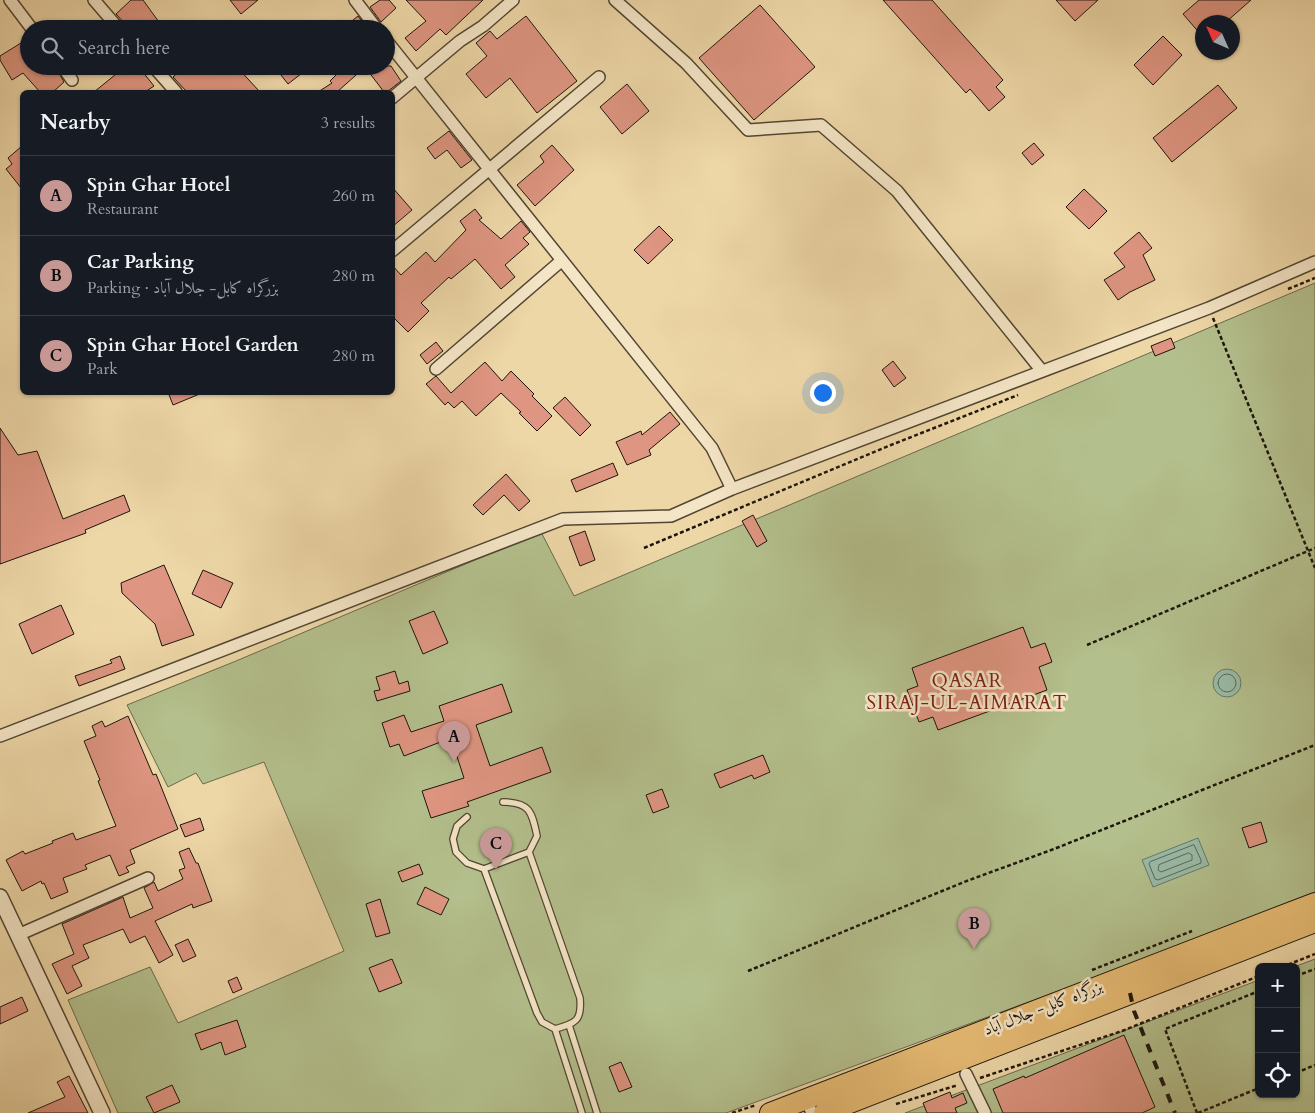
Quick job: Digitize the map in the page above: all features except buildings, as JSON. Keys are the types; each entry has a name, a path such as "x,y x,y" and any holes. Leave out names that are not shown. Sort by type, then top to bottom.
{"highway":[{"name":"بزرگراه کابل- جلال آباد","path":"770,1113 809,1106 1315,903"},
{"name":"بزرگراه کابل- جلال آباد","path":"824,1113 1315,922"}],"street":[{"path":"10,0 25,20"},
{"path":"94,0 112,20"},
{"path":"355,0 370,20"},
{"path":"395,96 513,0"},
{"path":"615,0 686,63 748,130 821,126 897,191 1042,371"},
{"path":"395,52 712,448 732,489"},
{"path":"68,75 72,80"},
{"path":"161,75 174,90"},
{"path":"395,249 599,76"},
{"path":"436,369 561,261"},
{"path":"0,736 563,519 670,516 732,489 1209,308 1315,262"},
{"path":"18,935 148,878"},
{"path":"0,897 102,1113"},
{"path":"968,1077 985,1113"}],"lane":[{"path":"467,817 457,826 453,839 456,852 466,863 484,869 529,852 537,836 529,811 518,802 503,802"},
{"path":"529,852 580,998 581,1012 577,1019 569,1025 555,1029"},
{"path":"484,869 537,1013 542,1022 555,1029 582,1113"},
{"path":"569,1025 598,1113"}],"path":[{"path":"1287,289 1315,278"},
{"path":"1209,308 1315,568"},
{"path":"644,548 1020,394"},
{"path":"1087,645 1315,548"},
{"path":"748,971 964,882 1054,849 1315,745"},
{"path":"1292,963 1315,954"},
{"path":"1300,975 1315,969"},
{"path":"896,1104 968,1077 1122,1031 1255,978"},
{"path":"1255,993 1165,1029 1197,1113 1255,1090"},
{"path":"1300,1071 1315,1065"}],"green space":[{"path":"1315,283 1315,895 1241,924 726,1113 118,1113 68,1000 150,967 178,1023 344,951 264,762 203,784 196,773 168,787 127,705 541,532 574,596"},
{"path":"1315,959 1315,1113 905,1113 1255,982 1255,1098 1300,1098 1300,965"}],"water":[{"path":"1227,669 1237,673 1241,683 1237,693 1227,697 1217,693 1213,683 1217,673"},
{"path":"1198,838 1209,865 1153,887 1142,860"}],"railway":[{"path":"1130,993 1134,1011 1175,1113"}],"place":[{"name":"Spin Ghar Hotel","path":"454,762"},
{"name":"Spin Ghar Hotel Garden","path":"496,869"},
{"name":"Car Parking","path":"974,949"}],"district":[{"name":"QASAR SIRAJ-UL-AIMARAT","path":"967,692"}]}
